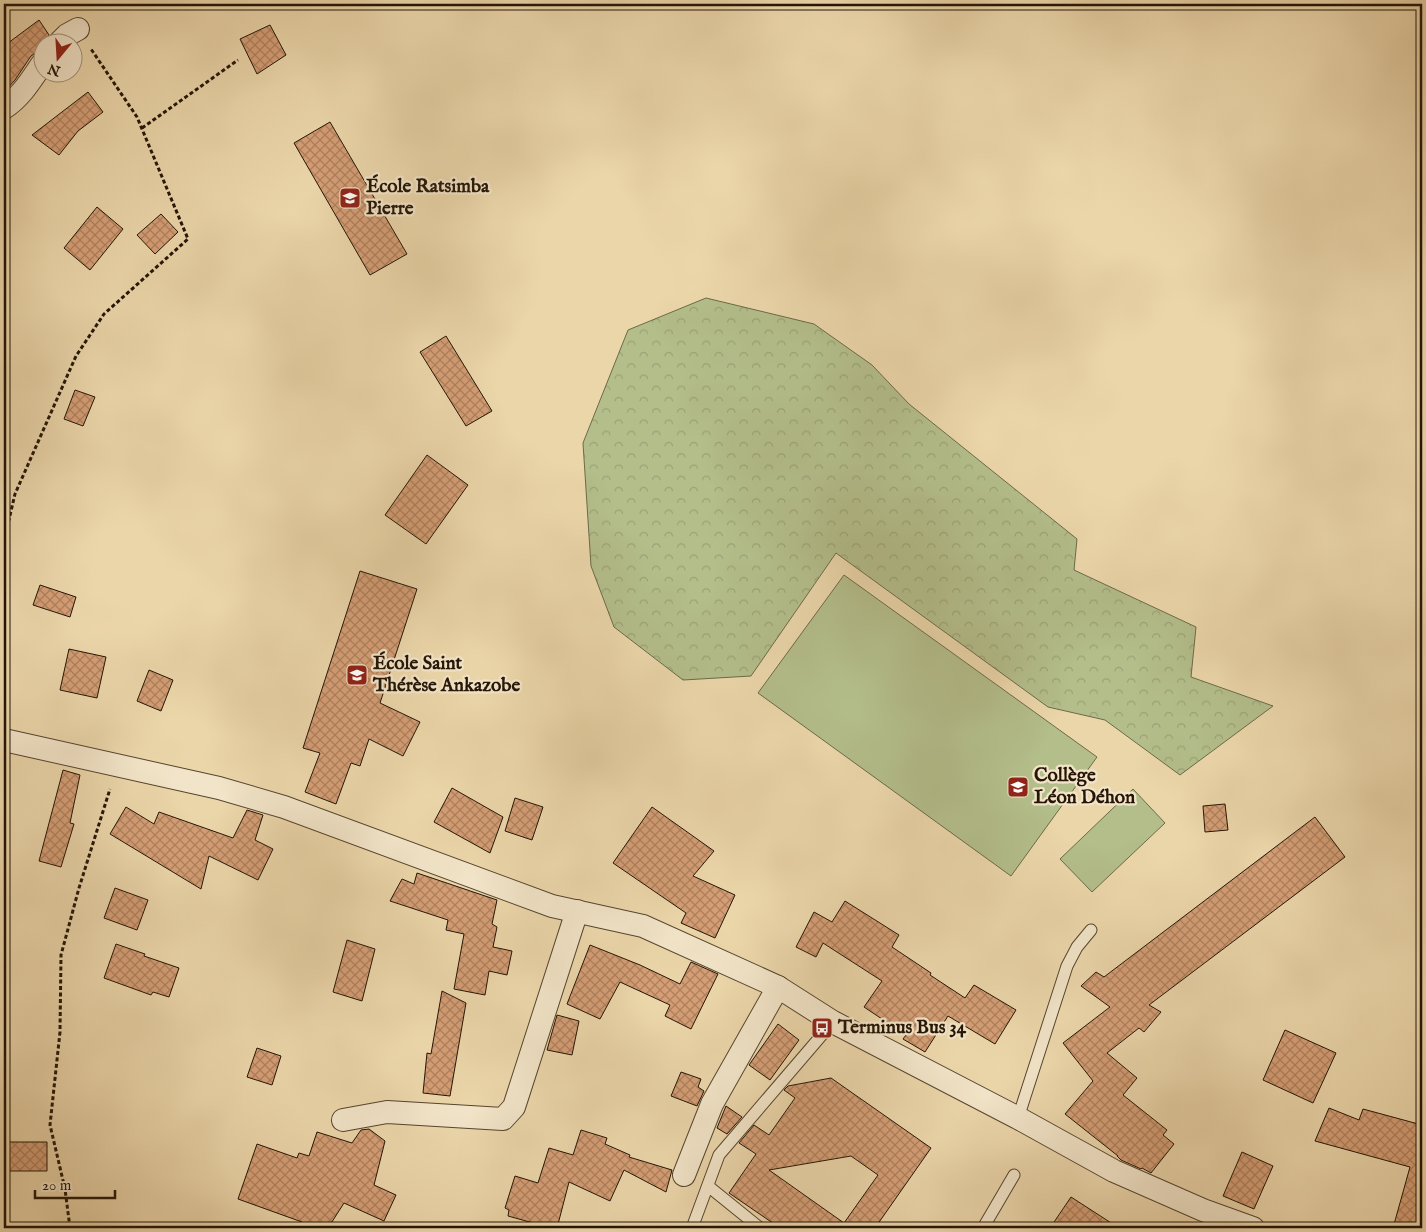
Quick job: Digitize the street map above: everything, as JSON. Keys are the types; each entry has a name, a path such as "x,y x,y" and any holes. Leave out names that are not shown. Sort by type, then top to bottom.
{"street":[{"path":"72,32 78,29"},
{"path":"4,108 25,89 32,79"},
{"path":"4,740 219,788 284,807 552,906 643,926 778,987 833,1022 1114,1170 1203,1210 1253,1228"},
{"path":"343,1120 387,1112 503,1119 514,1107 577,911"},
{"path":"684,1175 712,1104 778,987"}],"lane":[{"path":"1018,1118 1067,966 1077,947 1091,930"},
{"path":"692,1228 719,1155 833,1022"},
{"path":"982,1228 1014,1176"},
{"path":"708,1186 760,1228"}],"path":[{"path":"4,541 15,494 76,356 104,314 188,239 137,117 78,29"},
{"path":"142,128 238,60"},
{"path":"70,1228 65,1189 50,1125 60,1032 61,955 78,888 117,765"}],"green space":[{"path":"706,298 814,324 872,365 909,404 1077,539 1074,570 1196,627 1191,677 1273,706 1180,775 1105,720 1048,707 836,553 751,676 683,680 614,627 591,566 583,443 628,330"},
{"path":"844,575 1097,757 1011,876 758,693"},
{"path":"1133,789 1165,823 1092,892 1060,859"}],"building":[{"path":"39,20 47,32 32,32 32,55 4,92 4,46"},
{"path":"270,25 286,55 257,74 240,39"},
{"path":"88,92 103,112 78,131 59,155 32,135"},
{"name":"École Ratsimba Pierre","path":"330,122 407,254 370,275 294,143"},
{"path":"97,207 123,229 90,270 64,248"},
{"path":"161,214 178,232 155,254 137,235"},
{"path":"446,336 492,411 466,426 420,352"},
{"path":"75,390 95,397 83,426 64,419"},
{"path":"427,455 468,485 426,544 385,515"},
{"path":"360,571 417,589 380,703 420,722 403,756 369,739 360,766 351,763 336,804 305,792 320,753 303,748"},
{"path":"40,585 76,597 70,617 33,605"},
{"path":"69,649 106,657 97,698 60,690"},
{"path":"149,670 173,680 161,711 137,701"},
{"path":"63,770 80,775 70,823 74,824 61,867 39,861"},
{"path":"452,788 503,817 490,853 434,822"},
{"path":"515,798 543,807 532,840 505,831"},
{"path":"1225,804 1228,830 1205,832 1203,806"},
{"path":"126,807 154,824 159,812 233,838 247,810 263,815 255,840 273,849 258,880 209,856 201,889 110,834"},
{"path":"652,807 714,851 693,876 735,895 715,938 681,923 686,913 613,863"},
{"path":"1315,817 1345,857 1149,1005 1161,1012 1144,1032 1139,1028 1107,1053 1137,1078 1123,1095 1167,1130 1163,1135 1174,1144 1151,1173 1121,1160 1065,1114 1093,1081 1063,1043 1110,1007 1081,986 1096,972 1104,977"},
{"path":"417,873 497,900 492,924 497,927 493,947 512,951 507,975 489,971 485,995 454,989 464,934 446,930 448,920 390,901 402,879 414,884"},
{"path":"115,888 148,900 137,930 104,918"},
{"path":"845,901 899,935 892,947 965,998 974,985 1016,1010 995,1044 948,1016 925,1052 903,1039 906,1035 864,1007 882,981 823,943 816,957 796,947 814,912 832,922"},
{"path":"347,940 375,949 362,1001 333,992"},
{"path":"116,944 179,968 169,997 153,992 151,995 104,978"},
{"path":"590,945 640,965 680,984 691,962 718,974 691,1029 665,1016 670,1005 620,982 600,1019 567,1004"},
{"path":"442,991 466,1003 450,1096 423,1093 427,1053 431,1054"},
{"path":"557,1015 579,1021 572,1055 547,1050"},
{"path":"778,1024 799,1040 770,1080 749,1065"},
{"path":"1285,1030 1336,1053 1313,1103 1263,1080"},
{"path":"257,1048 281,1056 272,1085 247,1077"},
{"path":"681,1072 701,1079 698,1087 704,1091 697,1106 671,1096"},
{"path":"831,1078 931,1148 875,1228 780,1228 729,1193 756,1154 739,1143 754,1125 769,1135 795,1098 784,1090 788,1086","holes":["851,1156 878,1175 844,1223 769,1170"]},
{"path":"726,1106 742,1117 727,1134 717,1128"},
{"path":"1329,1108 1359,1120 1363,1109 1422,1125 1422,1228 1393,1228 1410,1167 1315,1141"},
{"path":"369,1129 385,1141 374,1185 396,1195 384,1221 344,1203 328,1228 298,1228 302,1222 238,1199 257,1144 297,1158 299,1153 309,1156 317,1132 352,1143 361,1130"},
{"path":"581,1130 607,1138 605,1144 630,1155 629,1157 672,1170 666,1192 624,1170 610,1201 569,1182 557,1228 508,1216 509,1210 505,1208 515,1176 538,1183 549,1148 573,1155"},
{"path":"8,1142 47,1142 47,1171 9,1171"},
{"path":"1242,1152 1273,1166 1254,1209 1223,1196"},
{"path":"1071,1197 1119,1228 1050,1228"}],"place":[{"name":"École Ratsimba Pierre","path":"350,198"},
{"name":"École Saint Thérèse Ankazobe","path":"357,675"},
{"name":"Collège Léon Déhon","path":"1018,787"},
{"name":"Terminus Bus 34","path":"822,1028"}]}
